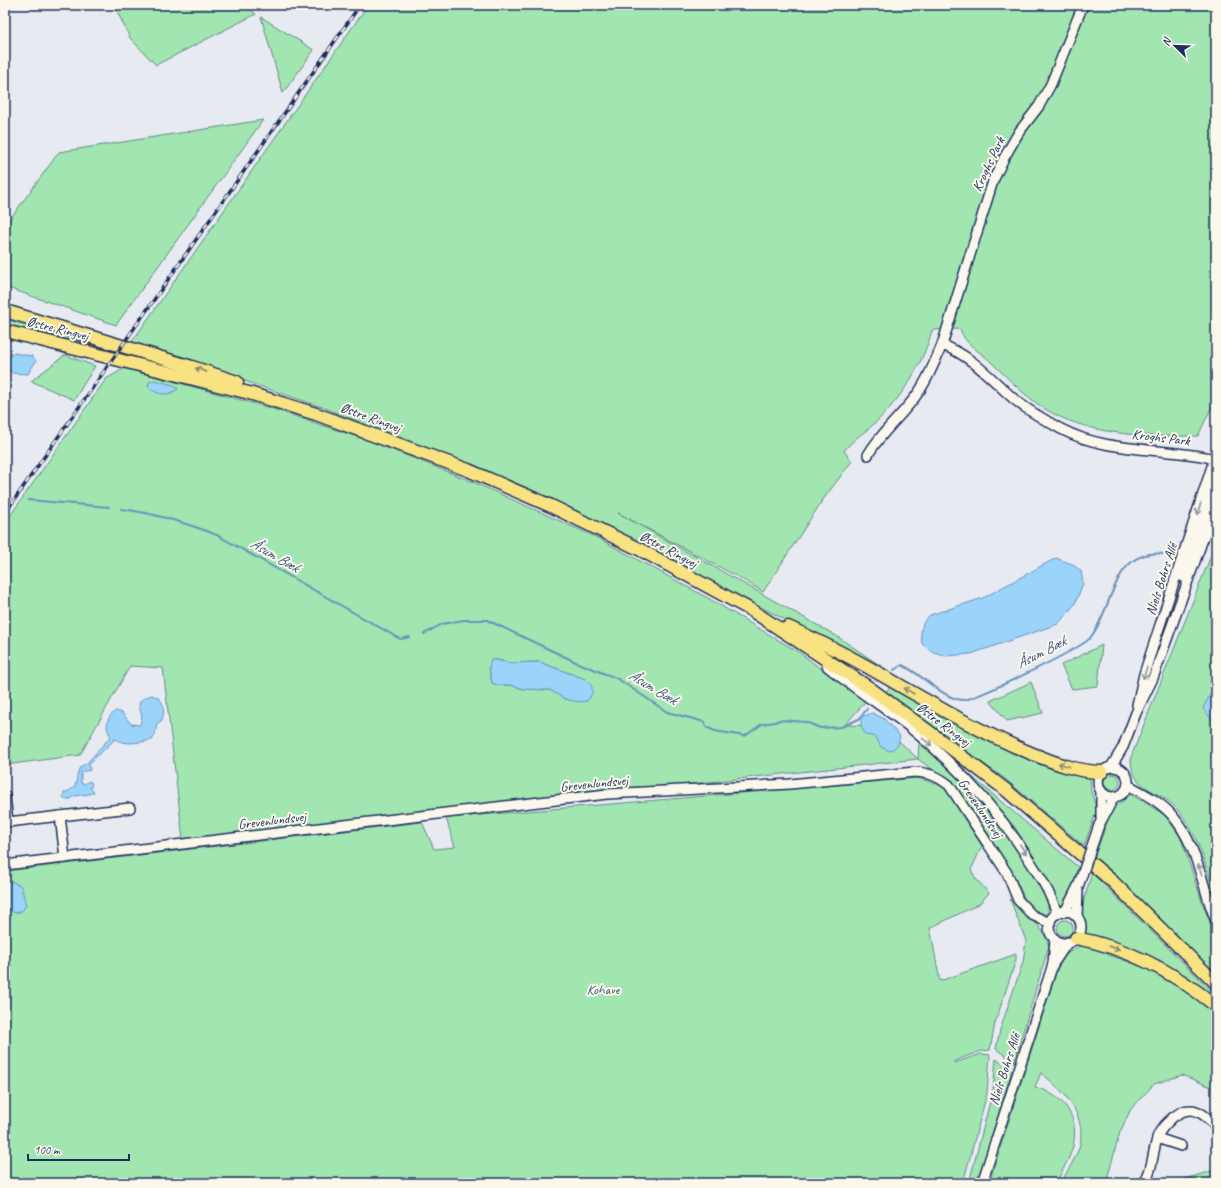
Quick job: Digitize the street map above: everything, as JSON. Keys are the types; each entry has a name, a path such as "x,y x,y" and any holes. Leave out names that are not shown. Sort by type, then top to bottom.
{"main road":[{"path":"5,311 192,366 258,390 316,414"},
{"name":"Østre Ringvej","path":"5,331 43,339 249,392 316,414 468,470 551,506 639,549 751,610 871,689 1006,790 1113,882 1216,983"},
{"path":"5,335 43,339"},
{"path":"751,610 827,645 950,715 1005,742 1051,761 1085,772 1107,770"},
{"path":"1072,940 1094,941 1130,954 1164,970 1196,990 1216,1006"}],"street":[{"name":"Kroghs Park","path":"868,455 876,442 895,422 922,387 942,345 993,181 1019,132 1039,106 1051,84 1083,5"},
{"name":"Kroghs Park","path":"942,345 960,352 986,372 1015,400 1062,430 1097,442 1216,458"},
{"name":"Niels Bohrs Allé","path":"1136,713 1144,674 1216,458"},
{"path":"1153,678 1155,663 1216,482"},
{"name":"Niels Bohrs Allé","path":"1107,770 1123,747 1136,713 1153,678 1216,503"},
{"path":"809,649 829,668 907,726 941,754 977,789 1009,828 1061,913 1073,914 1077,917"},
{"name":"Niels Bohrs Allé","path":"1123,747 1124,772"},
{"path":"1100,821 1101,791 1098,781 1107,770 1124,772 1128,779 1128,785 1123,793 1114,797 1107,796 1101,791"},
{"name":"Grevenlundsvej","path":"5,866 607,794 790,784 915,772 930,773 941,778 950,785 1007,873 1018,900 1032,915 1050,923"},
{"path":"1128,785 1150,797 1170,813 1183,829 1194,852 1216,921"},
{"path":"5,796 8,822 130,808"},
{"path":"1079,886 1061,913 1050,923 1050,932 1055,939 1061,942 1072,940 1081,928 1077,917 1079,886 1100,821 1114,797"},
{"path":"60,816 65,858"},
{"name":"Niels Bohrs Allé","path":"982,1183 1053,964 1055,939"},
{"name":"Niels Bohrs Allé","path":"1053,964 1072,940"},
{"path":"1144,1183 1153,1165 1157,1138 1161,1130 1173,1116 1185,1110 1199,1111 1205,1114 1216,1127"},
{"path":"1157,1138 1181,1146"}],"green space":[{"path":"114,5 245,5 256,14 156,65 130,38"},
{"path":"368,5 1216,5 1216,398 1198,436 1123,434 1105,431 1069,421 1052,413 1035,402 987,358 969,344 962,335 960,329 932,330 923,356 910,381 884,414 844,451 852,461 822,501 763,592 740,578 618,513 835,635 887,670 774,614 596,521 458,461 322,407 131,343"},
{"path":"261,17 314,50 283,93"},
{"path":"263,120 116,325 5,287 5,226 59,152"},
{"path":"5,314 109,345 107,348 5,326"},
{"path":"65,355 95,366 74,400 31,381"},
{"path":"125,368 270,408 373,442 473,482 596,537 708,598 800,653 865,702 845,725 883,726 918,759 183,840 163,668 130,666 80,755 5,765 5,523 106,379","holes":["493,659 510,663 539,662 585,679 556,693 550,690 524,689 510,685 497,685 492,683 489,667"]},
{"path":"1216,543 1216,902 1202,853 1192,830 1185,819 1170,802 1140,783 1135,777 1131,757"},
{"path":"1102,645 1098,686 1072,689 1061,665"},
{"path":"1031,682 1043,713 1007,721 990,701"},
{"path":"891,685 939,715 1016,755 1057,768 1090,776 1091,791 1097,810 1084,846 1004,778 884,695"},
{"path":"919,742 980,800 1003,828 1021,855 1047,900 1047,916 1030,910 1013,874 989,835 953,785 918,759"},
{"path":"949,757 1078,867 1068,903 1059,906 1049,882 1014,826"},
{"path":"1112,774 1118,776 1120,782 1118,788 1112,790 1106,788 1104,782 1106,776"},
{"name":"Kohave","path":"918,778 943,786 982,846 971,870 976,879 989,893 979,904 930,928 940,981 1016,954 1016,960 995,1023 990,1050 981,1051 954,1061 954,1063 981,1054 990,1055 987,1093 963,1183 5,1183 5,871 422,822 434,849 455,847 446,818"},
{"path":"1130,794 1165,815 1181,838 1203,905 1216,936 1216,979 1094,858 1113,806 1122,802"},
{"path":"1092,873 1216,995 1216,997 1159,960 1112,942 1083,933 1082,906"},
{"path":"1010,899 1038,925 1049,946 1014,1062 996,1049 1000,1030 1023,962 1026,941"},
{"path":"1065,920 1071,922 1073,928 1071,934 1065,936 1059,934 1057,928 1059,922"},
{"path":"1081,945 1101,950 1109,955 1143,967 1184,990 1216,1013 1216,1089 1182,1075 1154,1084 1131,1109 1120,1132 1106,1183 1061,1183 1079,1149 1081,1133 1080,1122 1071,1103 1065,1095 1041,1073 1035,1087 1054,1095 1061,1101 1067,1108 1074,1125 1075,1135 1072,1151 1068,1160 1056,1183 989,1183 1058,967 1065,955"},
{"path":"996,1059 1012,1071 977,1183 969,1183 993,1090"},
{"path":"1212,1171 1216,1183 1183,1183 1184,1179"}],"water":[{"path":"14,353 32,356 36,361 28,374 12,373 5,367 8,358"},
{"path":"154,380 173,385 178,389 174,392 166,394 155,392 148,387 149,382"},
{"path":"1056,558 1072,564 1081,571 1083,583 1075,604 1058,624 971,654 946,656 931,651 922,644 922,628 924,622 930,615 983,598"},
{"path":"491,659 510,663 539,662 585,679 592,687 591,695 587,701 579,702 565,699 550,690 524,689 510,685 497,685 492,683 489,667"},
{"path":"1216,684 1216,718 1212,720 1203,708"},
{"path":"152,695 162,702 164,712 162,720 157,724 155,735 152,740 128,743 115,739 89,764 90,770 81,772 81,783 84,784 89,781 91,782 92,785 90,788 94,792 75,796 71,799 65,799 63,797 64,793 73,788 75,785 80,767 87,763 111,736 107,726 110,716 116,711 122,713 131,724 140,725 142,716 139,708 140,702 144,698"},
{"path":"872,713 883,718 900,736 898,745 890,751 881,747 876,737 865,734 861,726 861,717"},
{"path":"11,881 21,886 26,905 22,911 16,913 5,909 5,884"}],"waterway":[{"name":"Åsum Bæk","path":"28,500 109,507"},
{"name":"Åsum Bæk","path":"121,509 170,519 217,535 400,639 410,637"},
{"name":"Åsum Bæk","path":"894,670 902,665 947,695 962,700 986,692 1083,644 1090,638 1098,626 1116,582 1124,570 1134,560 1147,555 1164,554"},
{"name":"Åsum Bæk","path":"1212,570 1216,571"},
{"name":"Åsum Bæk","path":"424,634 442,624 464,620 487,620 578,663 618,679 667,712 705,722 706,727 715,731 745,736 762,724 779,720 806,722 820,728 841,727 859,719 867,709"}],"railway":[{"path":"5,513 360,5"}]}
